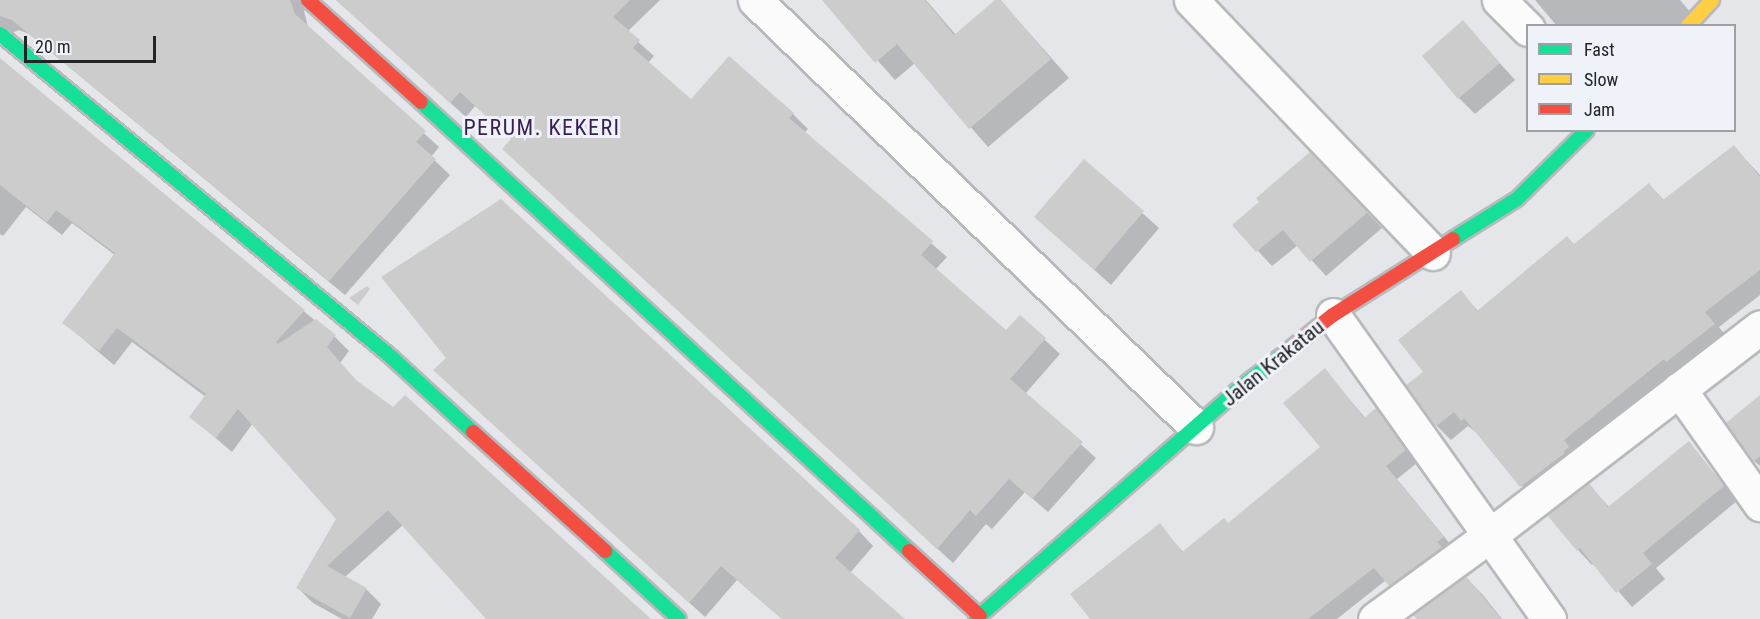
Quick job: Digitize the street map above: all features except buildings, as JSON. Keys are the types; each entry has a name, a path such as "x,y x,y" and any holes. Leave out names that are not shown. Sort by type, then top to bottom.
{"street":[{"path":"308,0 518,189 978,617"},
{"path":"755,0 956,191 1196,427"},
{"path":"1191,0 1433,253"},
{"path":"1499,0 1526,28"},
{"path":"1690,24 1712,0"},
{"path":"0,34 390,356 680,619"},
{"name":"Jalan Krakatau","path":"978,617 1241,387 1333,315 1516,199 1585,132"},
{"path":"1333,315 1549,619"},
{"path":"1375,619 1489,536 1760,327"},
{"path":"1679,389 1760,504"}],"traffic: fast":[{"path":"0,34 390,356 473,432"},
{"path":"421,102 909,551"},
{"path":"1453,239 1517,199 1585,132"},
{"path":"976,619 1241,387 1285,353"},
{"path":"605,551 679,619"}],"traffic: slow":[{"path":"1690,24 1712,0"}],"traffic: jam":[{"path":"308,0 421,102"},
{"path":"1285,353 1333,315 1453,239"},
{"path":"473,432 605,551"},
{"path":"909,551 980,616"}],"district":[{"name":"PERUM. KEKERI","path":"542,128"}]}
